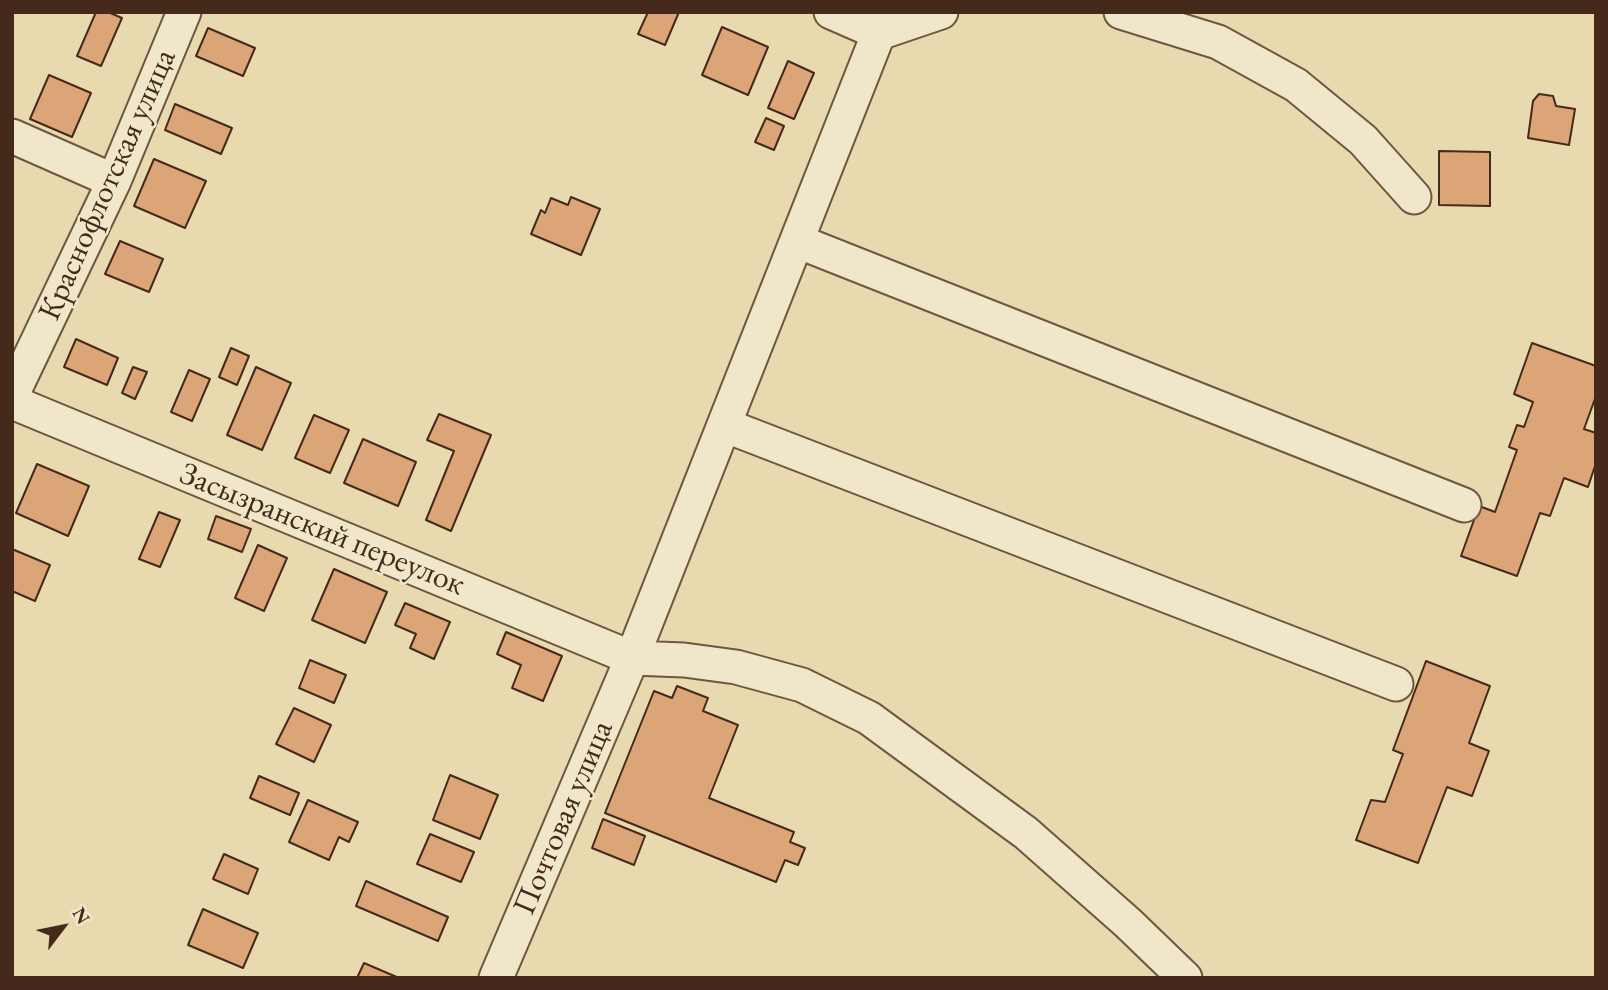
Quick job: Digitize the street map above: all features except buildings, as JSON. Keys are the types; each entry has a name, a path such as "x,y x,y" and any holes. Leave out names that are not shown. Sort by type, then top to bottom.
{"street":[{"name":"Краснофлотская улица","path":"12,396 114,181 184,12"},
{"path":"831,12 883,23 941,12"},
{"path":"1121,12 1218,42 1296,85 1363,140 1414,197"},
{"name":"Почтовая улица","path":"496,978 632,658 883,23"},
{"path":"12,136 114,181"},
{"path":"797,241 1464,505"},
{"name":"Засызранский переулок","path":"12,402 632,658"},
{"path":"724,425 1396,684"},
{"path":"632,658 684,660 736,667 802,685 869,718 1026,833 1128,923 1185,978"}]}
